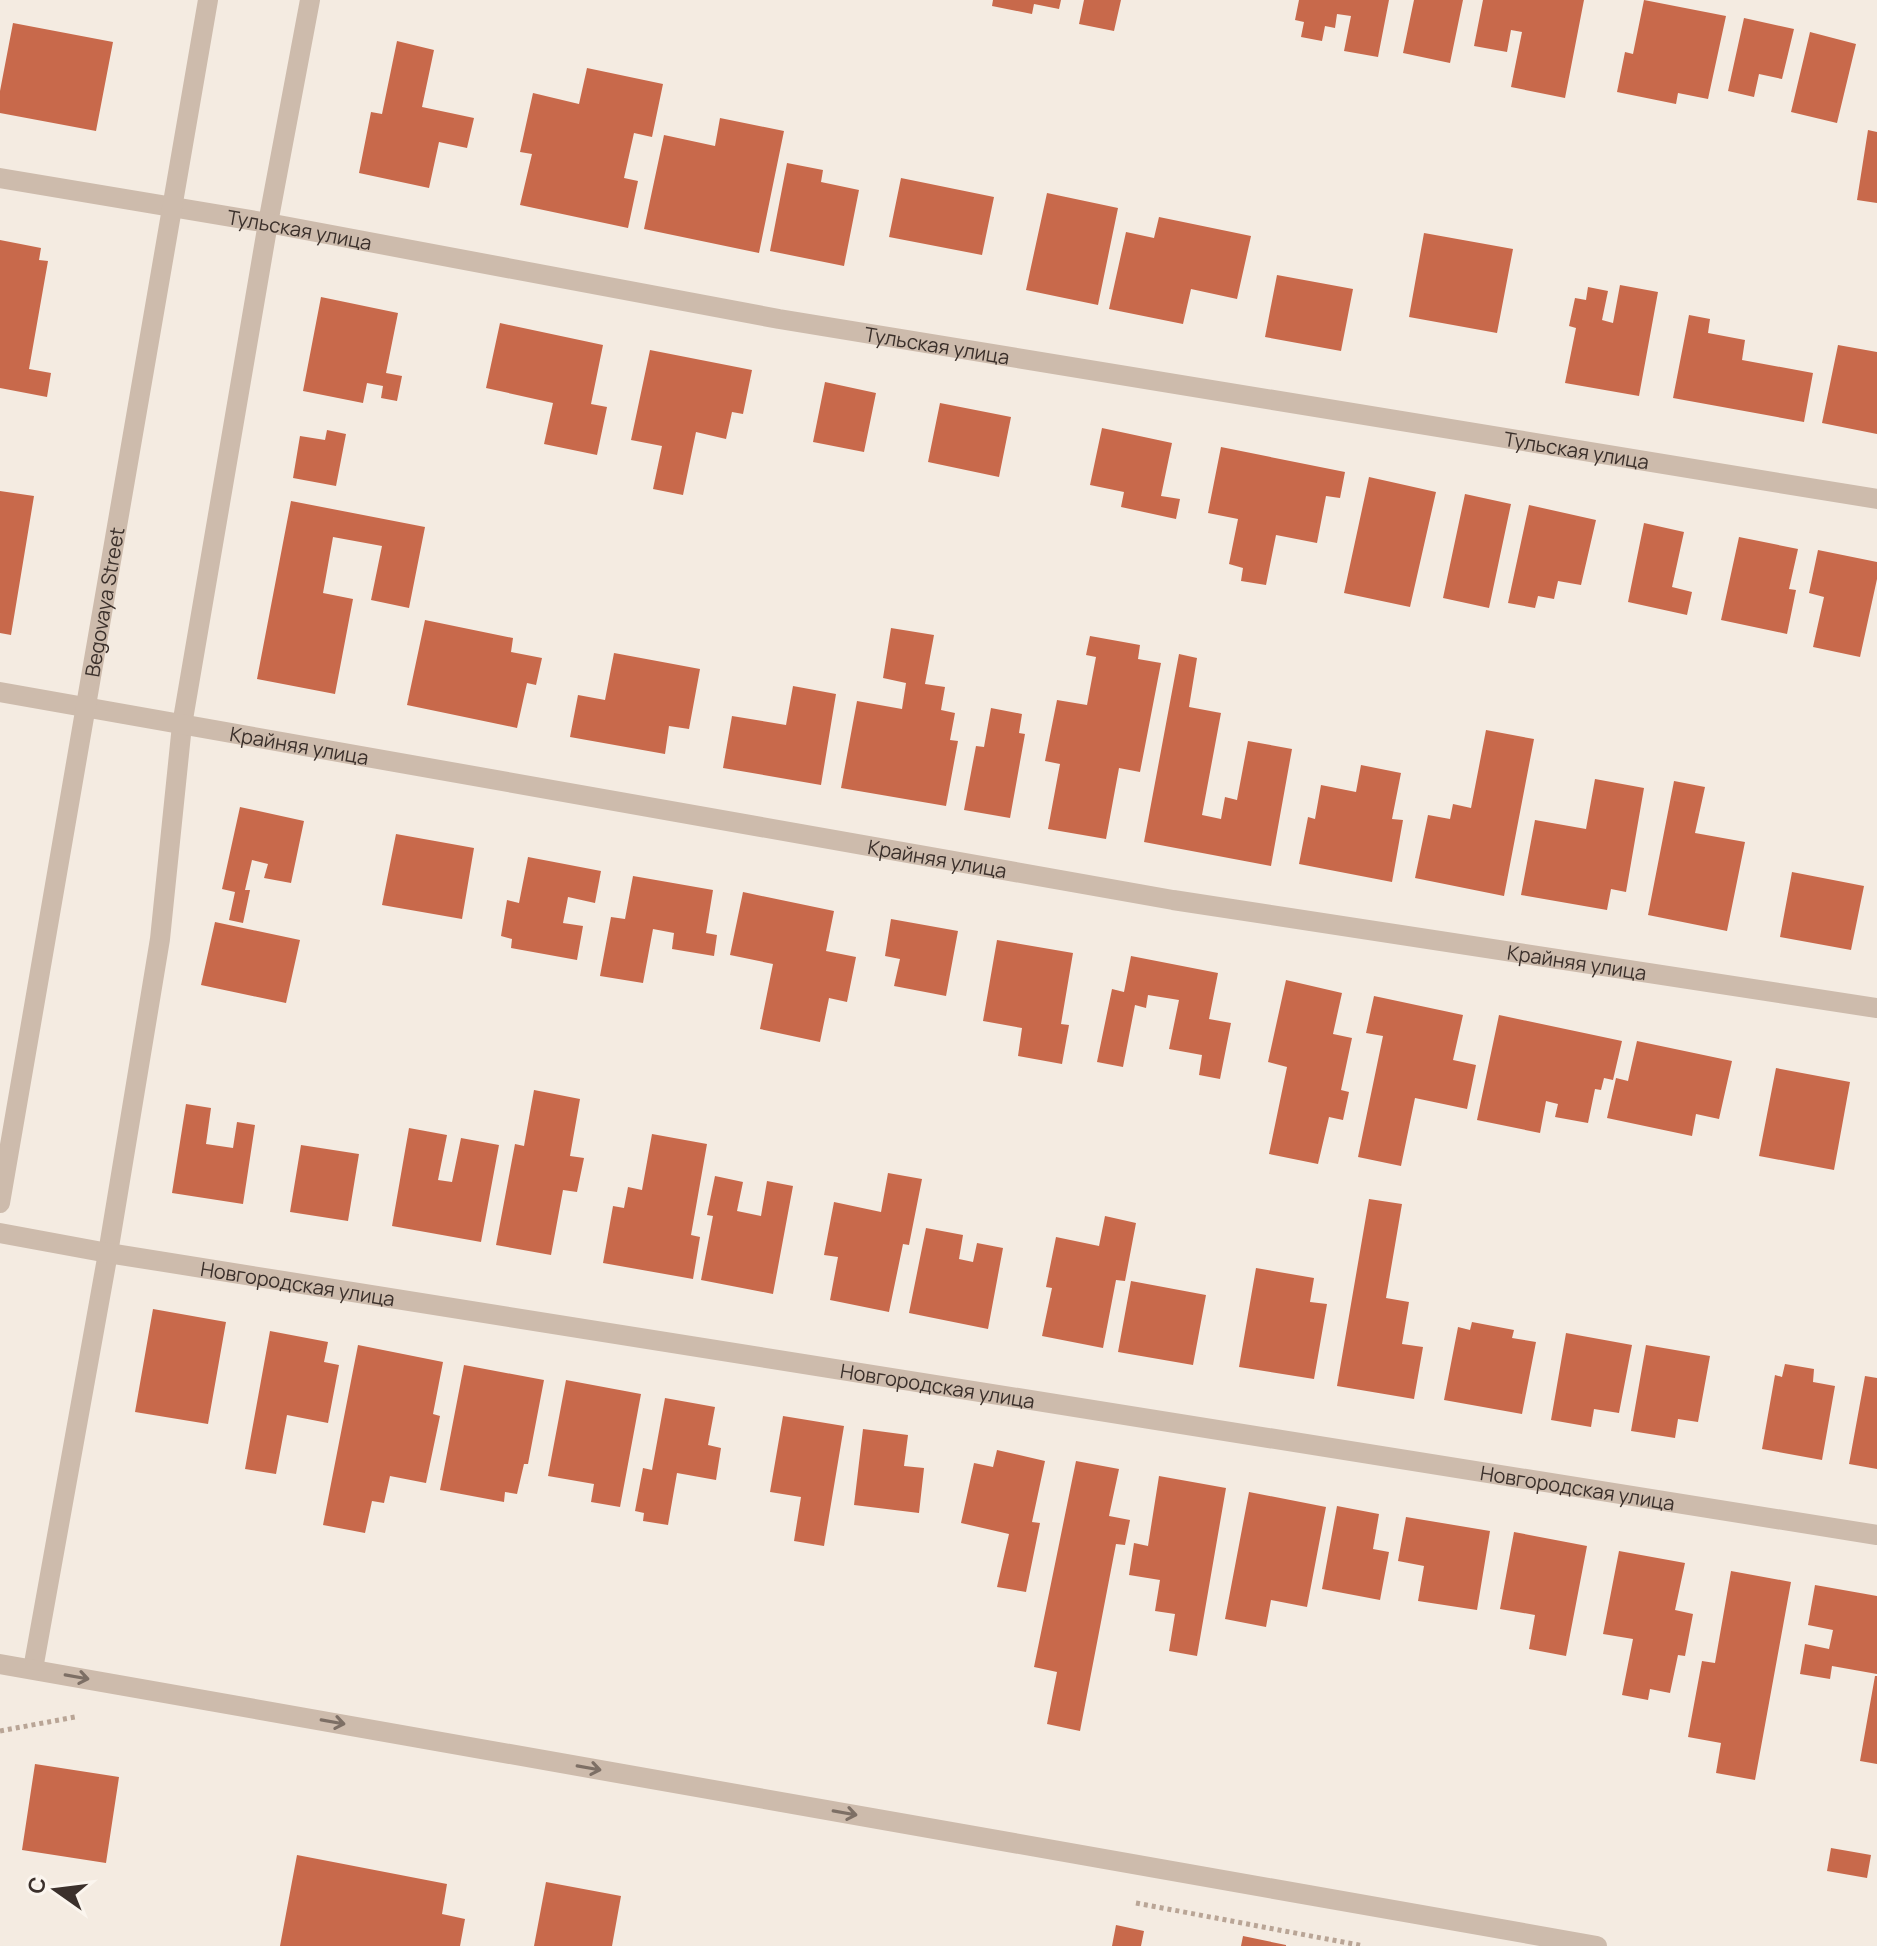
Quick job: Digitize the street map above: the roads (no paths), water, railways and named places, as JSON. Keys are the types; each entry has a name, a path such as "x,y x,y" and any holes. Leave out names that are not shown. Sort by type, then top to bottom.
{"street":[{"name":"Begovaya Street","path":"0,1203 208,0"},
{"path":"33,1669 108,1253 160,939 182,725 268,223 310,0"},
{"name":"Тульская улица","path":"0,178 268,223 779,319 1877,499"},
{"name":"Крайняя улица","path":"0,692 1173,900 1877,1008"},
{"name":"Новгородская улица","path":"0,1233 108,1253 1877,1535"},
{"path":"0,1664 1597,1946"}]}
